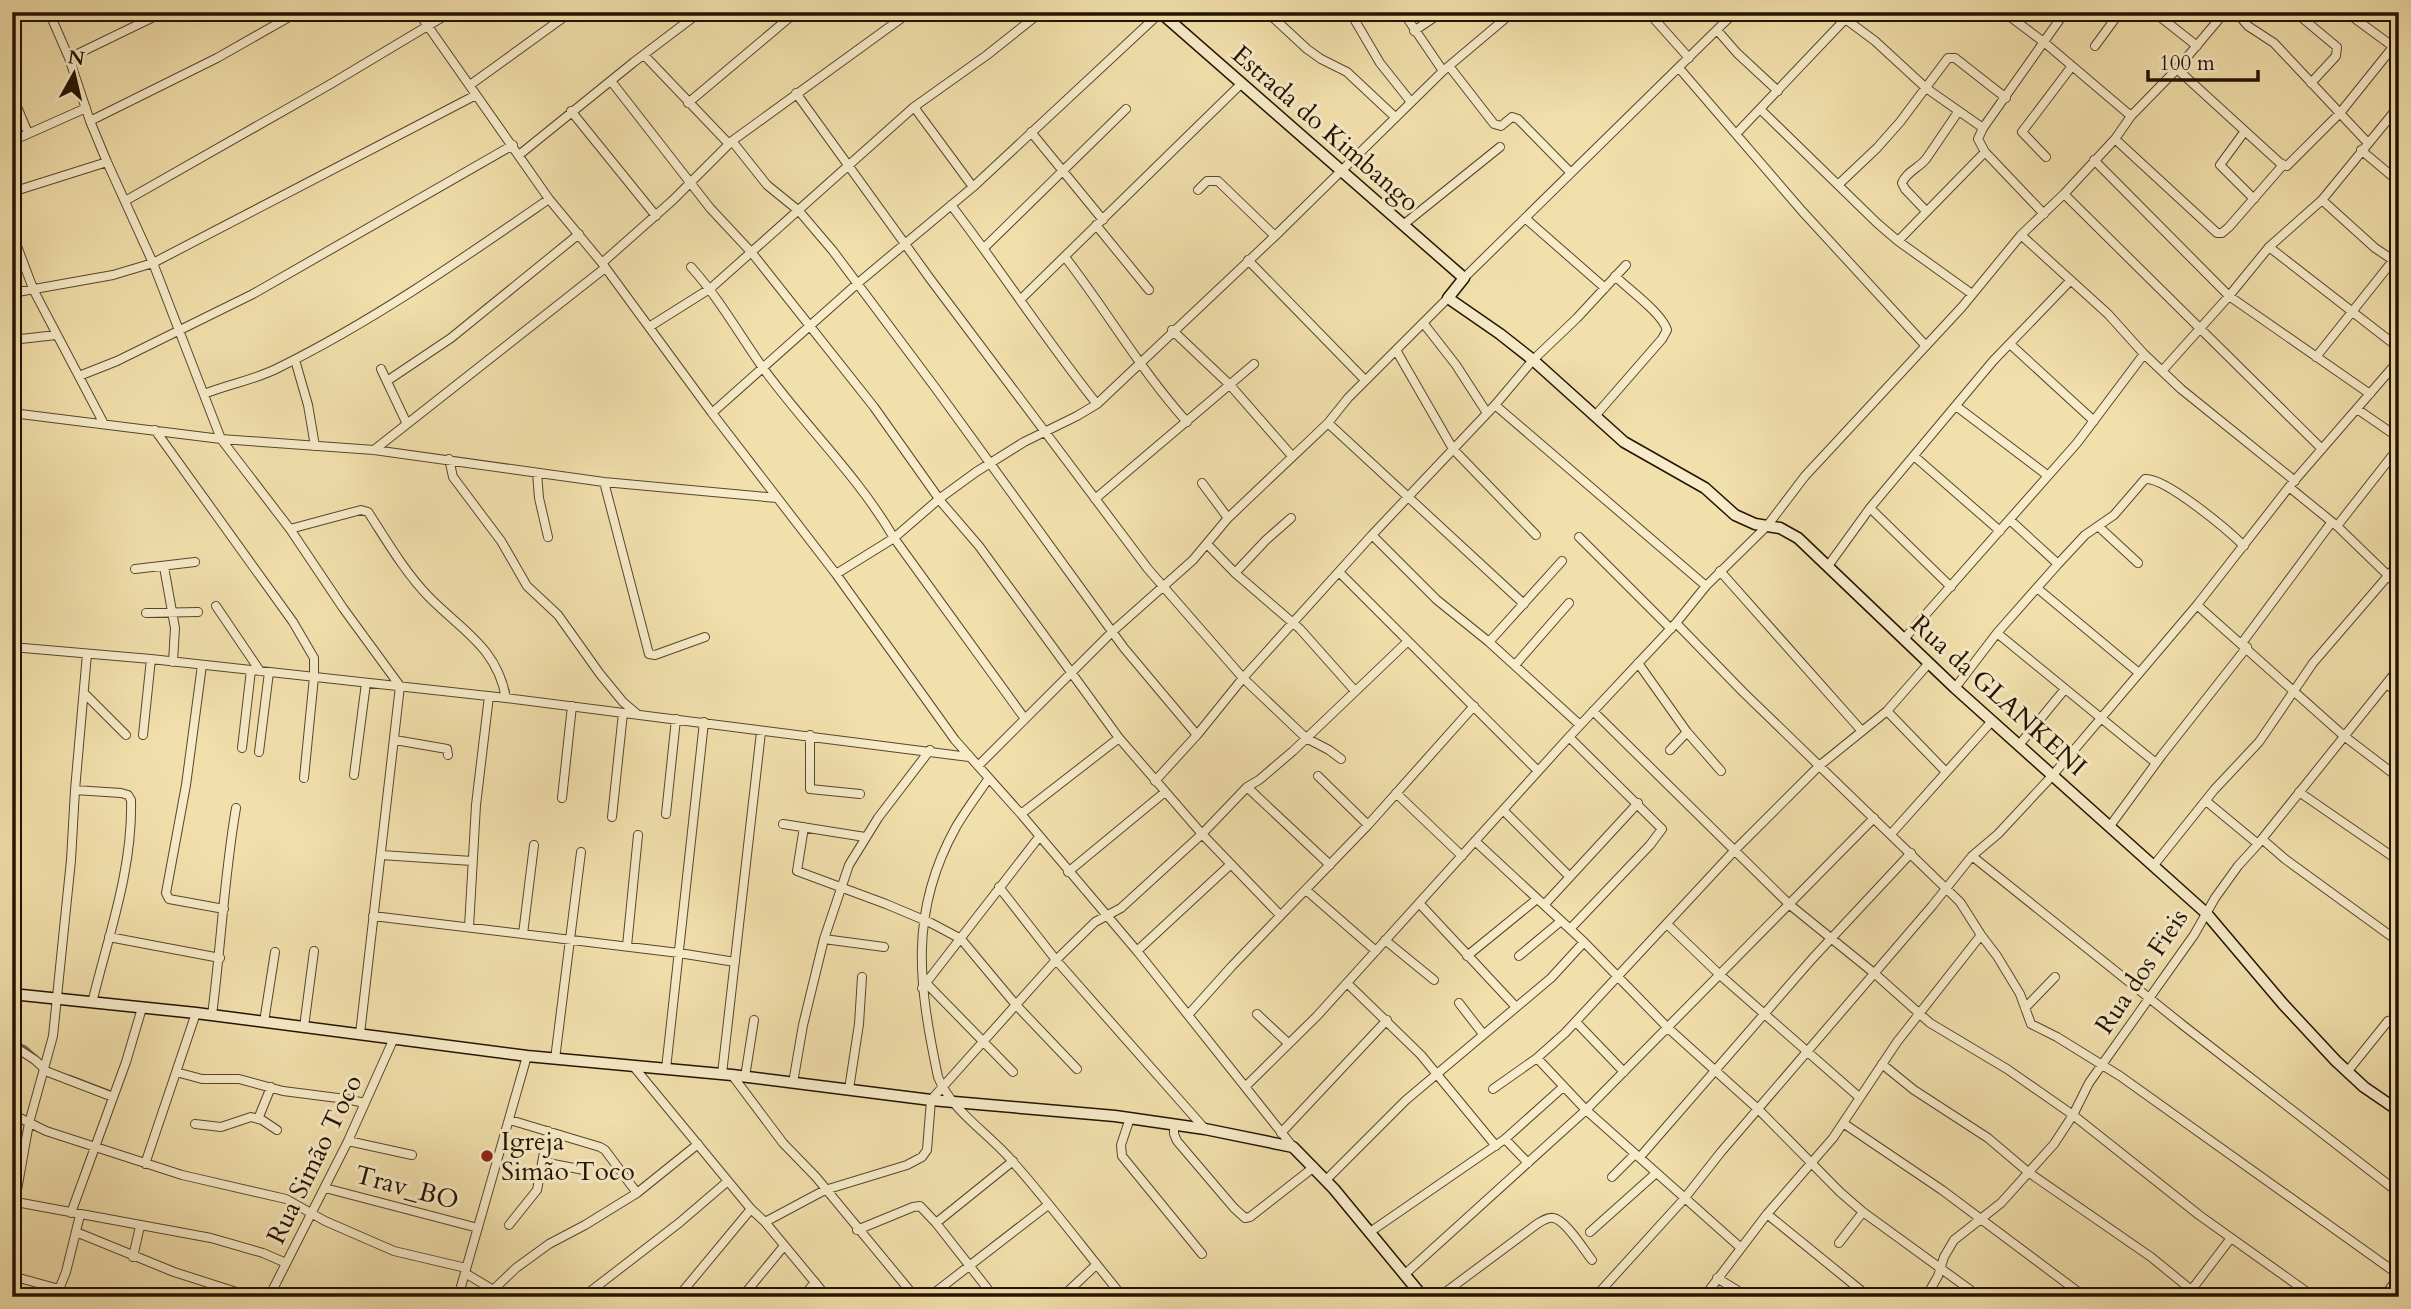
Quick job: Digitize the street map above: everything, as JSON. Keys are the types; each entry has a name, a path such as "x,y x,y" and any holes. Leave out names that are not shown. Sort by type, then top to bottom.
{"street":[{"path":"48,12 69,58 107,162 153,263 221,439 290,528 343,608 400,686 360,1034"},
{"path":"69,58 164,12"},
{"path":"90,121 217,58 298,12"},
{"path":"418,12 549,199 603,265 712,413 836,573 968,757 1021,814 1137,951 1281,1133 1326,1180 1423,1297"},
{"path":"125,201 451,12"},
{"path":"470,85 572,12"},
{"path":"519,155 571,111 701,12"},
{"path":"688,103 796,12"},
{"path":"374,450 603,265 730,142 910,12"},
{"path":"649,327 711,288 914,107 1041,12"},
{"path":"712,413 858,283 974,187 1160,12"},
{"name":"Estrada do Kimbango","path":"1160,12 1464,278"},
{"path":"1267,12 1314,54 1347,72 1395,117"},
{"path":"1350,12 1380,63 1411,102"},
{"path":"1403,12 1414,31 1494,124 1501,126 1512,117 1518,118 1571,173"},
{"path":"1414,31 1442,12"},
{"path":"836,573 894,538 939,499 990,463 1097,404 1172,330 1275,236 1395,117 1513,12"},
{"path":"1648,12 1689,58"},
{"path":"1719,12 1726,21"},
{"path":"978,766 1113,631 1193,560 1228,517 1328,423 1365,380 1424,324 1464,278 1735,12"},
{"path":"1836,12 1875,41 1926,88 1983,128"},
{"path":"1736,134 1852,12"},
{"path":"2004,12 2131,116"},
{"path":"2043,215 1985,152 1978,139 2065,12"},
{"path":"2095,46 2120,12"},
{"path":"2154,12 2197,46"},
{"path":"1246,1086 1347,983 1673,626 1706,586 1767,526 1805,475 1972,294 2021,235 2115,139 2131,116 2177,69 2225,12"},
{"path":"2236,12 2248,26 2274,43 2367,142"},
{"path":"2295,12 2337,47 2336,56 2311,83"},
{"path":"2115,139 2217,233 2225,232 2283,165 2292,163 2396,49 2346,12"},
{"path":"1717,30 1737,54 1778,90"},
{"path":"644,55 688,103 730,142 767,185 799,211 858,283 1124,648 1197,736"},
{"path":"1839,184 1877,148 1948,58 1951,57 2006,98"},
{"path":"2046,157 2022,132 2072,66"},
{"path":"1679,68 1838,251 1925,345"},
{"path":"2177,69 2283,165"},
{"path":"611,81 710,208 752,253 874,407 939,499 986,556 1119,738 1202,834 1280,915"},
{"path":"1020,300 1242,83"},
{"path":"796,93 847,166 1163,586 1243,678 1306,737 1341,760"},
{"path":"12,95 29,133"},
{"path":"12,293 113,275 153,263 476,95"},
{"path":"2162,371 2269,247 2322,200 2399,106"},
{"path":"914,107 974,187"},
{"path":"12,141 86,108"},
{"path":"984,248 1126,109"},
{"path":"1760,109 1898,241 1972,294"},
{"path":"571,111 656,216"},
{"path":"1926,211 1902,183 1907,174 1916,170 1926,159 1958,112"},
{"path":"2245,131 2220,165 2254,199"},
{"path":"1031,132 1064,170 1149,290"},
{"path":"79,376 178,332 253,294 513,145"},
{"path":"1403,225 1500,147"},
{"path":"2361,150 2399,182"},
{"path":"1898,241 1985,152"},
{"path":"2094,160 2229,296 2370,394"},
{"path":"12,192 107,162"},
{"path":"1198,190 1207,181 1218,181 1275,236"},
{"path":"2064,194 2322,449"},
{"path":"204,394 277,369 295,360 404,298 549,199"},
{"path":"2316,357 2397,259 2375,248 2322,200"},
{"path":"951,205 1097,404"},
{"path":"1525,218 1605,288"},
{"path":"12,233 34,291 104,424"},
{"path":"387,381 451,338 579,234"},
{"path":"2021,235 2108,314 2162,371 2292,484 2399,586"},
{"path":"2269,247 2399,348"},
{"path":"1065,257 1164,396 1187,422"},
{"path":"1248,260 1365,380"},
{"path":"1155,781 1197,736 1243,678 1372,535 1495,405 1533,360 1626,265"},
{"path":"691,267 711,288 764,369 882,517 894,538 1026,719"},
{"path":"1595,416 1667,330 1658,316 1615,276"},
{"path":"1828,566 1870,508 1956,406 2070,281"},
{"name":"Rua da GLANKENI","path":"1448,298 1533,360 1624,442 1705,488 1735,515 1755,524 1780,528 1798,538 1955,688 2206,913 2314,1039 2364,1087 2399,1111"},
{"path":"1424,324 1456,365 1487,413"},
{"path":"1172,330 1230,385 1292,456"},
{"path":"12,340 56,335"},
{"path":"2010,344 2094,421"},
{"path":"1396,350 1453,449 1536,535"},
{"path":"1904,639 2094,421 2144,354"},
{"path":"295,360 315,446"},
{"path":"1595,1297 1684,1199 1972,856 2005,827 2052,776 2197,605 2292,484 2399,360"},
{"path":"1095,499 1254,364"},
{"path":"381,369 407,424"},
{"path":"1495,405 1706,586"},
{"path":"1956,406 2047,475"},
{"path":"2357,409 2399,438"},
{"path":"12,413 221,439 374,450 604,482 777,498"},
{"path":"1328,423 1524,604"},
{"path":"155,430 302,635 314,658 304,778"},
{"path":"2110,826 2334,524 2399,447"},
{"path":"1914,456 2000,531"},
{"path":"449,459 453,477 501,541 527,586 558,615 600,674 623,702 638,714"},
{"path":"537,473 539,498 548,537"},
{"path":"1955,688 1997,633 2057,564 2085,535 2114,515 2143,480 2150,478 2213,518 2244,546"},
{"path":"604,482 649,654 655,656 705,637"},
{"path":"1202,483 1228,517"},
{"path":"1870,508 1951,587"},
{"path":"290,528 361,510 368,512 394,553 428,596 471,634 491,656 503,683 506,698"},
{"path":"1235,573 1291,518"},
{"path":"2010,520 2057,564"},
{"path":"2098,526 2138,563"},
{"path":"1372,535 1437,600 1489,642 1580,725"},
{"path":"1580,537 1945,887 1968,912 1981,936 1997,956 2031,1024 2120,1076 2399,1275 2384,1297"},
{"path":"1207,544 1235,573 1293,623 1355,691"},
{"path":"1489,642 1562,561"},
{"path":"135,569 195,562"},
{"path":"2154,865 2259,742 2313,663 2399,564"},
{"path":"164,567 175,628 173,662"},
{"path":"1720,571 1753,605 1826,693 1861,730"},
{"path":"1339,572 1538,771"},
{"path":"2037,588 2139,673"},
{"path":"1515,665 1569,603"},
{"path":"2197,605 2344,736 2399,778"},
{"path":"216,606 260,671 259,752"},
{"path":"145,613 198,612"},
{"path":"1997,633 2156,763"},
{"path":"765,1222 825,1190 907,1165 922,1157 927,1150 931,1100 1056,960 1095,922 1121,908 1202,834 1247,787 1259,780 1407,642"},
{"path":"12,677 13,647 489,696 968,757"},
{"path":"12,1218 29,1123 53,1036 88,654"},
{"path":"144,735 150,659"},
{"path":"1638,663 1687,732 1721,771"},
{"path":"1493,1089 1537,1058 1576,1022 1735,850 1819,766 1887,711 1929,663"},
{"path":"202,665 186,785 166,893 169,899 224,909"},
{"name":"Rua dos Fieis","path":"1926,1297 1954,1240 2001,1203 2053,1144 2073,1115 2084,1092 2194,935 2238,866 2399,668"},
{"path":"242,748 260,671"},
{"path":"354,775 366,683"},
{"path":"2386,684 2399,694"},
{"path":"2019,746 2065,689"},
{"path":"85,694 126,735"},
{"path":"469,927 476,806 489,696"},
{"path":"1188,1015 1280,915 1331,866 1474,705"},
{"path":"562,798 572,706"},
{"path":"1593,711 1790,905 1941,1032 1989,1058 2073,1115 2231,1238 2314,1297"},
{"path":"1887,711 1945,771"},
{"path":"612,817 623,713"},
{"path":"666,814 676,719"},
{"path":"1891,834 1992,721"},
{"path":"666,1069 704,722"},
{"path":"761,732 735,962 727,1075 915,1297"},
{"path":"1670,750 1687,732"},
{"path":"810,735 810,789 860,794"},
{"path":"1569,737 1660,826 1662,832 1570,929"},
{"path":"1021,814 1119,738"},
{"path":"395,740 444,748 447,749 448,755"},
{"path":"793,1083 803,1025 840,886 865,837 930,751"},
{"path":"1318,776 1368,825"},
{"path":"989,778 956,827 945,850 923,919 920,948 924,985 942,1087 1013,1161 1123,1297"},
{"path":"1247,787 1331,866"},
{"path":"75,790 121,793 128,795 131,800 120,893 92,1003"},
{"path":"1068,872 1165,792"},
{"path":"2299,792 2399,861"},
{"path":"1396,793 1462,856"},
{"path":"2206,801 2399,942"},
{"path":"1467,956 1540,902 1569,876 1637,803"},
{"path":"212,1015 220,958 229,848 236,808"},
{"path":"1503,810 1569,876"},
{"path":"1404,1275 1586,1110 1874,818"},
{"path":"783,824 865,837"},
{"path":"804,827 797,871 923,919 961,939 1016,1005 1077,1069"},
{"path":"627,946 638,835"},
{"path":"924,985 1039,837"},
{"path":"1475,841 1584,942 1668,1028 1759,1110 1840,1192 1863,1212 1941,1266 1980,1297"},
{"path":"523,934 534,845"},
{"path":"555,1059 581,852"},
{"path":"1612,1177 1637,1155 1716,1072 1830,939 1911,853"},
{"path":"381,855 472,861"},
{"path":"1972,856 2399,1193"},
{"path":"1137,951 1231,864"},
{"path":"999,887 1056,960 1205,1129"},
{"path":"1306,890 1376,951"},
{"path":"1419,903 1516,1007"},
{"path":"373,916 627,946 735,962"},
{"path":"1519,956 1560,921"},
{"path":"1667,924 1720,975 1859,1097"},
{"path":"1704,1297 1767,1214 1843,1123 1919,1013 1981,936"},
{"path":"109,937 220,958"},
{"path":"824,939 884,947"},
{"path":"1385,940 1434,980"},
{"path":"1326,1180 1406,1100 1551,978 1584,942"},
{"path":"304,1027 314,951"},
{"path":"264,1022 275,952"},
{"path":"849,1089 859,1024 862,977"},
{"path":"2025,1008 2055,977"},
{"path":"1347,983 1387,1020 1437,1073 1496,1146"},
{"path":"924,985 1013,1072"},
{"path":"12,994 196,1013 527,1056 727,1075 931,1100 1130,1118 1293,1146"},
{"path":"1459,1003 1483,1034"},
{"path":"57,1293 66,1272 76,1232 76,1214 94,1146 142,1008"},
{"path":"145,1164 196,1013"},
{"path":"1256,1014 1289,1043"},
{"path":"744,1077 754,1020"},
{"path":"1281,1133 1387,1020"},
{"path":"2347,1072 2388,1021 2399,1022"},
{"path":"1576,1022 1624,1072"},
{"name":"Rua Simão Toco","path":"272,1296 348,1141 394,1038"},
{"path":"12,1045 45,1069 113,1097"},
{"path":"458,1297 527,1056"},
{"path":"1537,1058 1562,1088 1655,1174 1741,1248"},
{"path":"1882,1064 1914,1090 1987,1138 2028,1172 2151,1257 2189,1293 2200,1297"},
{"path":"634,1066 827,1297"},
{"path":"176,1072 202,1079 239,1079 365,1103"},
{"path":"258,1119 271,1087"},
{"path":"1370,1232 1496,1146 1562,1088"},
{"path":"12,1114 29,1123 145,1164 201,1181 286,1199 394,1251 465,1270 505,1297"},
{"path":"195,1124 221,1127 246,1118 258,1119 277,1130"},
{"path":"1130,1118 1121,1145 1122,1156 1202,1254"},
{"path":"510,1120 605,1150 637,1194"},
{"path":"1843,1123 1889,1153 2085,1297"},
{"path":"1174,1125 1177,1141 1245,1218 1250,1217 1314,1167"},
{"path":"509,1226 537,1190 548,1131"},
{"path":"1505,1139 1528,1163"},
{"path":"348,1141 412,1156"},
{"path":"493,1290 516,1268 549,1244 637,1194 698,1144"},
{"path":"12,1147 24,1149"},
{"path":"543,1161 584,1170"},
{"path":"936,1223 1013,1161"},
{"path":"1590,1232 1655,1174"},
{"path":"583,1297 679,1223 728,1181"},
{"name":"Trav_BO","path":"325,1188 478,1228"},
{"path":"16,1202 226,1241 286,1263"},
{"path":"929,1297 1048,1205"},
{"path":"857,1230 920,1206 994,1297"},
{"path":"678,1297 751,1209"},
{"path":"1839,1243 1863,1212"},
{"path":"1767,1214 1869,1297"},
{"path":"1439,1297 1537,1224 1549,1218 1556,1218 1564,1223 1592,1260"},
{"path":"133,1257 140,1226"},
{"path":"76,1232 133,1257 252,1297"},
{"path":"2189,1293 2231,1238"},
{"path":"742,1297 784,1247"},
{"path":"1062,1297 1096,1265"},
{"path":"12,1276 57,1293 77,1297"},
{"path":"1717,1278 1748,1297"},
{"path":"803,1297 815,1282"}],"waterway":[{"path":"14,1042 26,1047 37,1057"},
{"path":"70,1076 109,1091"}],"place":[{"name":"Igreja Simão Toco","path":"487,1156"}]}
